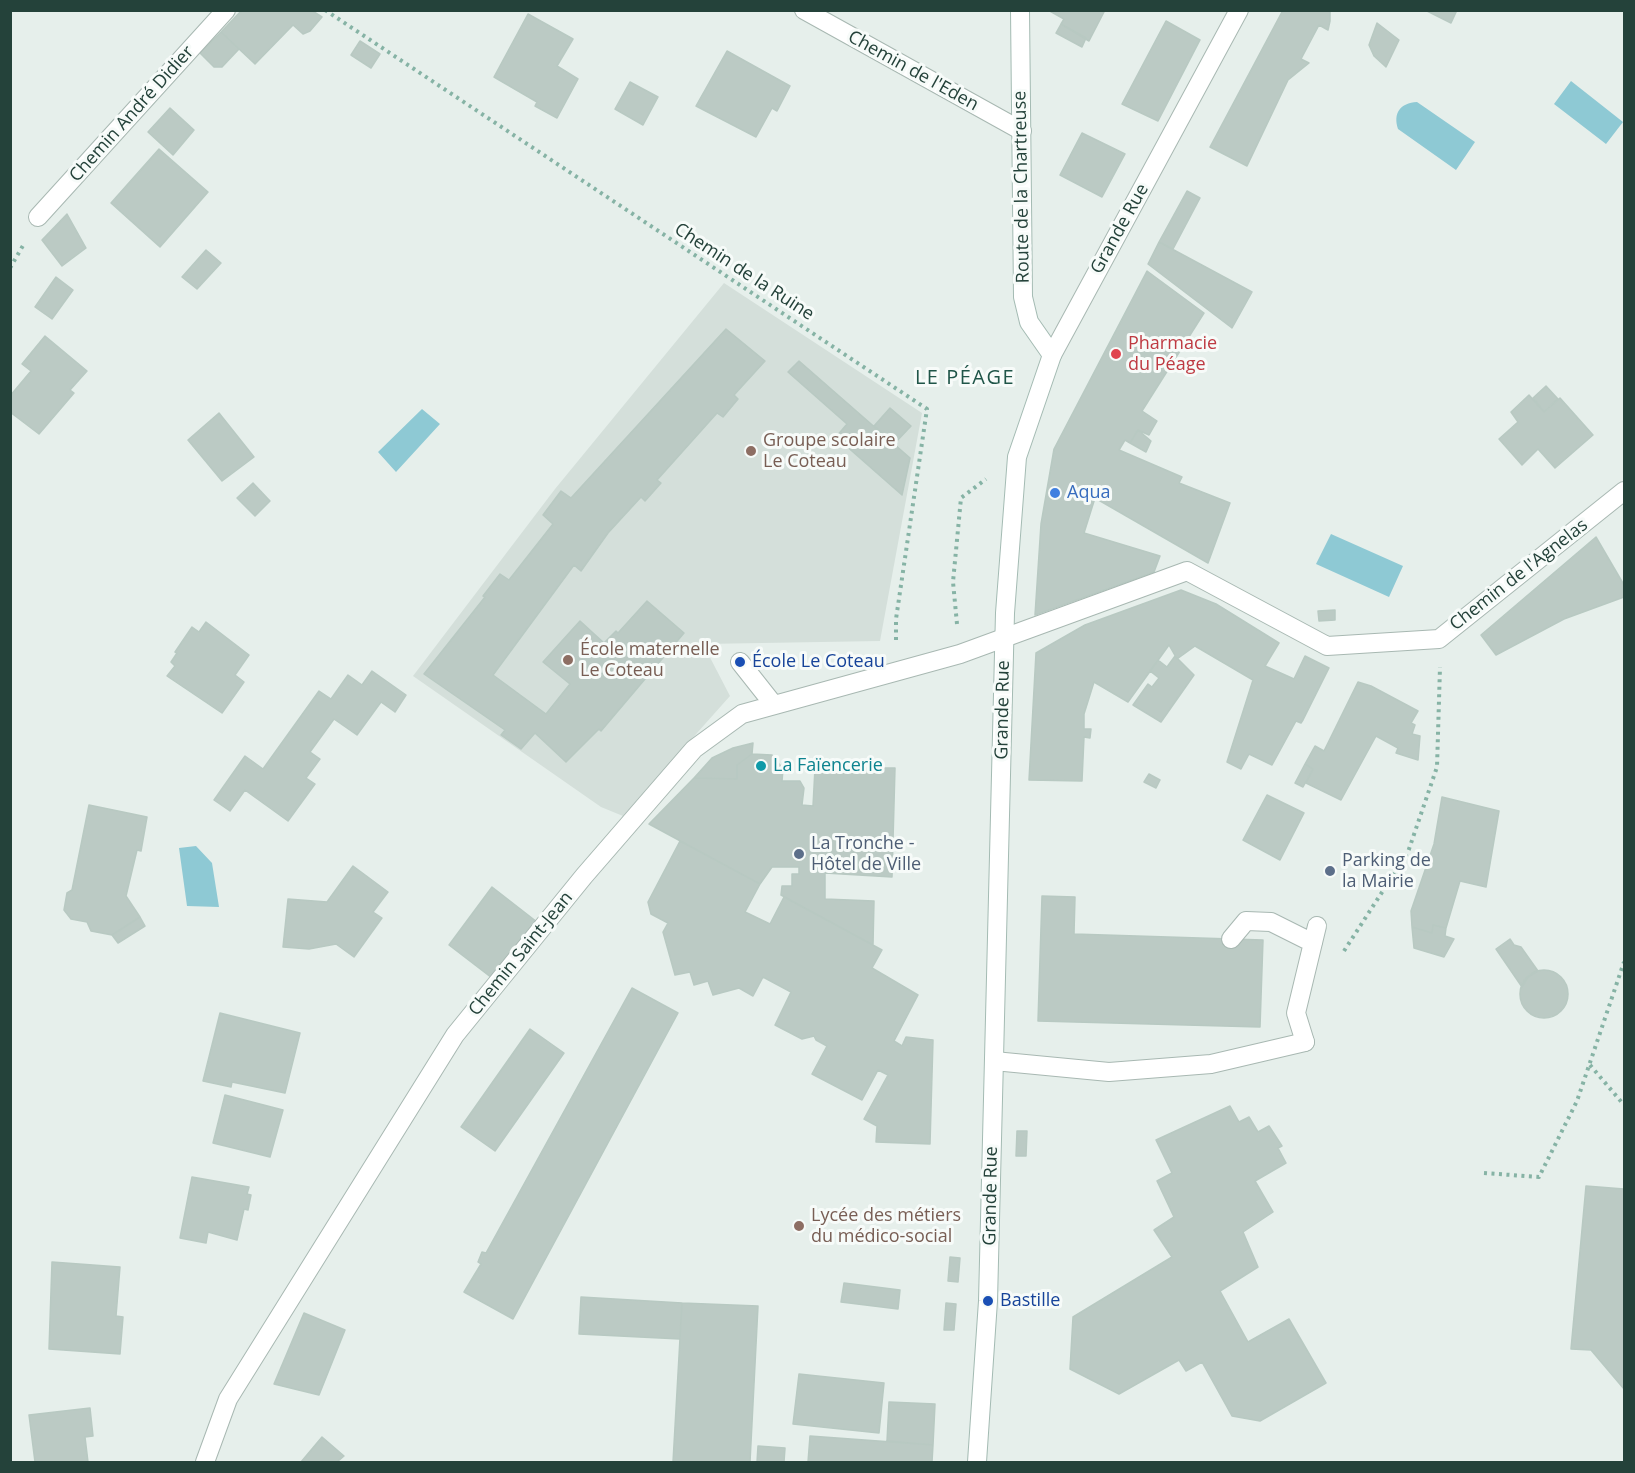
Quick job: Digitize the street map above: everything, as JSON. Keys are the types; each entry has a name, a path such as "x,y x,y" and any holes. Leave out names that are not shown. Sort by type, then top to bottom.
{"street":[{"name":"Chemin André Didier","path":"38,217 226,10"},
{"name":"Chemin de l'Eden","path":"804,10 1022,131"},
{"name":"Route de la Chartreuse","path":"1020,10 1023,297 1029,322 1052,355"},
{"name":"Grande Rue","path":"977,1462 988,1301 1005,639 1017,457 1052,355 1239,10"},
{"name":"Chemin de l'Agnelas","path":"1005,639 1187,571 1327,646 1439,639 1624,491"},
{"name":"Chemin Saint-Jean","path":"205,1462 228,1399 455,1035 584,876 694,750 742,714 897,672 1005,639"},
{"path":"740,662 774,705"},
{"path":"994,1061 1109,1072 1211,1064 1305,1042 1296,1013 1315,935 1271,922 1246,921 1231,939"}],"path":[{"name":"Chemin de la Ruine","path":"325,10 927,409 896,619 897,672"},
{"path":"960,654 953,582 961,498 1017,457"},
{"path":"1340,957 1408,852 1437,766 1441,708 1439,639"},
{"path":"1484,1173 1539,1177 1577,1101 1624,962"},
{"path":"1590,1064 1624,1105"}],"shaded area":[{"name":"Groupe scolaire Le Coteau","path":"724,283 922,413 880,641 703,644 730,696 623,816 601,807 413,676 555,489"}],"water":[{"path":"1571,81 1623,122 1606,144 1554,104"},
{"path":"1417,102 1475,142 1456,170 1398,129 1396,118 1399,110 1406,104"},
{"path":"422,409 440,424 396,472 378,452"},
{"path":"1331,534 1403,566 1389,597 1316,564"},
{"path":"196,846 212,863 219,907 187,906 179,848"}],"building":[{"path":"242,10 311,10 322,17 310,31 303,34 293,25 255,64 221,32"},
{"path":"1048,10 1105,10 1089,41 1061,24 1064,19"},
{"path":"1283,10 1330,10 1328,30 1319,25 1301,59 1309,63 1288,80 1247,166 1210,147"},
{"path":"1425,10 1457,10 1451,23"},
{"path":"528,14 573,39 557,66 578,79 557,118 535,106 537,102 494,77"},
{"path":"1166,21 1200,40 1158,121 1122,104"},
{"path":"1377,23 1399,40 1386,67 1374,56 1369,45"},
{"path":"1061,24 1086,38 1082,47 1056,33"},
{"path":"221,32 239,49 222,67 214,67 200,53"},
{"path":"360,41 380,54 371,68 351,55"},
{"path":"727,51 790,86 777,111 772,108 756,137 696,106"},
{"path":"630,82 658,97 643,125 615,109"},
{"path":"170,108 194,130 173,155 148,132"},
{"path":"1082,133 1125,154 1102,197 1060,175"},
{"path":"159,149 208,192 160,247 111,203"},
{"path":"1187,191 1200,198 1173,249 1159,242"},
{"path":"67,214 86,248 62,266 42,240"},
{"path":"1159,242 1252,292 1232,328 1148,264"},
{"path":"206,250 221,263 197,289 182,277"},
{"path":"1147,271 1204,313 1142,411 1157,421 1149,435 1138,430 1130,443 1125,440 1119,450 1182,477 1179,483 1230,503 1208,563 1095,498 1084,533 1160,556 1154,572 1035,615 1041,524 1054,449"},
{"path":"56,277 73,290 52,319 35,307"},
{"path":"726,329 765,361 734,395 738,399 723,417 717,413 657,480 661,483 645,501 641,497 608,533 581,571 574,565 493,675 546,714 570,684 543,662 580,621 604,643 616,631 618,633 647,601 684,633 601,731 599,729 566,762 535,733 521,749 501,735 505,730 424,674 485,597 483,596 500,574 509,580 553,524 543,515 561,491 571,498"},
{"path":"45,336 87,371 70,390 74,393 39,434 10,412 10,396 31,371 22,364"},
{"path":"799,361 910,458 902,495 836,437 847,424 788,372"},
{"path":"1546,386 1558,399 1544,412 1533,398"},
{"path":"1529,395 1544,412 1560,398 1593,435 1555,468 1538,449 1522,465 1499,439 1518,422 1511,412"},
{"path":"890,408 911,426 894,444 874,426"},
{"path":"219,413 254,457 222,481 188,440"},
{"path":"1138,430 1151,441 1146,452 1130,443"},
{"path":"253,483 270,501 255,516 237,498"},
{"path":"1596,537 1624,585 1624,597 1564,619 1496,655 1481,635"},
{"path":"1181,590 1216,604 1279,643 1265,666 1294,679 1305,656 1329,668 1303,720 1301,723 1296,721 1272,765 1249,754 1241,769 1227,762 1253,680 1195,646 1177,659 1169,645 1128,702 1094,682 1084,714 1084,729 1091,729 1090,738 1084,737 1082,781 1029,780 1036,653 1085,625"},
{"path":"1335,610 1335,620 1319,621 1318,611"},
{"path":"206,622 249,655 235,675 244,682 222,713 167,676 175,666 171,662 177,653 175,652 192,627 199,632"},
{"path":"1175,656 1194,675 1161,722 1133,705 1148,684 1152,687 1159,678 1150,671 1158,660 1167,667"},
{"path":"372,671 406,695 395,712 381,702 357,735 334,719 310,752 320,759 306,778 315,784 288,821 245,790 230,811 214,800 245,756 263,769 319,691 331,699 348,675 362,685"},
{"path":"1358,682 1371,686 1418,711 1411,723 1415,725 1412,734 1420,736 1418,760 1396,753 1398,748 1376,736 1341,800 1306,783 1313,769 1305,764 1315,746 1324,751"},
{"path":"753,743 752,754 737,765 737,779 694,778 712,758 733,748"},
{"name":"La Tronche - Hôtel de Ville","path":"752,754 772,755 783,769 782,781 800,781 804,788 802,805 813,806 815,768 895,768 892,877 825,873 825,899 874,901 873,945 781,895 782,886 792,886 792,874 799,874 799,867 772,867 760,884 649,824 694,778 737,779 737,765"},
{"path":"1305,764 1313,769 1303,787 1295,783"},
{"path":"1149,774 1160,780 1156,788 1144,782"},
{"path":"1267,795 1304,813 1280,860 1243,840"},
{"path":"1442,797 1499,811 1486,887 1460,881 1446,928 1433,925 1432,933 1412,927 1411,911 1434,844"},
{"path":"89,805 147,817 141,851 137,850 126,896 140,917 112,935 91,931 87,922 71,919 64,910 67,893 72,890"},
{"path":"680,841 760,884 745,912 770,924 784,897 882,950 872,968 918,995 894,1041 902,1046 906,1037 933,1040 930,1144 876,1142 877,1126 864,1119 888,1075 878,1070 862,1100 812,1074 827,1046 816,1040 814,1036 802,1039 775,1025 791,992 763,977 753,996 739,988 713,995 708,981 694,985 690,972 675,975 663,932 668,923 651,914 648,902"},
{"path":"353,866 388,892 373,912 382,918 354,957 336,944 309,949 283,947 288,899 327,902"},
{"path":"492,887 537,922 492,978 449,945"},
{"path":"1042,896 1075,897 1074,934 1263,940 1260,1027 1038,1021"},
{"path":"140,917 145,926 118,943 112,935"},
{"path":"1433,925 1446,928 1445,936 1454,939 1444,957 1414,948 1412,927 1432,933"},
{"path":"1510,939 1514,945 1521,947 1538,971 1528,977 1522,987 1496,949"},
{"path":"1544,970 1561,977 1568,994 1561,1011 1544,1018 1527,1011 1520,994 1527,977"},
{"path":"632,988 678,1013 513,1319 464,1292 481,1264 478,1262 482,1252 486,1253"},
{"path":"220,1013 300,1033 285,1093 232,1082 231,1087 203,1081"},
{"path":"530,1029 564,1053 495,1151 461,1127"},
{"path":"225,1095 283,1110 270,1157 213,1143"},
{"path":"1230,1106 1239,1122 1249,1117 1258,1132 1269,1126 1282,1146 1278,1148 1286,1163 1255,1181 1273,1212 1243,1232 1258,1267 1220,1291 1248,1342 1289,1319 1326,1383 1260,1421 1232,1416 1202,1362 1186,1371 1179,1360 1119,1394 1070,1369 1073,1317 1172,1257 1154,1230 1174,1217 1157,1181 1172,1173 1156,1140"},
{"path":"1017,1131 1027,1131 1026,1156 1016,1156"},
{"path":"192,1177 249,1187 247,1194 251,1195 248,1210 244,1209 237,1240 208,1232 206,1243 180,1238"},
{"path":"1586,1186 1624,1189 1624,1389 1591,1350 1571,1349"},
{"path":"950,1257 960,1258 958,1282 948,1281"},
{"path":"52,1262 120,1267 116,1316 123,1317 120,1354 49,1349"},
{"path":"844,1283 900,1290 898,1309 841,1302"},
{"path":"581,1297 682,1303 680,1339 579,1334"},
{"path":"682,1303 758,1306 750,1462 673,1462"},
{"path":"946,1303 956,1304 954,1330 944,1330"},
{"path":"304,1313 345,1330 319,1395 274,1384"},
{"path":"799,1374 884,1383 879,1433 793,1424"},
{"path":"889,1402 935,1404 933,1445 887,1441"},
{"path":"90,1408 93,1436 85,1437 88,1462 35,1462 29,1415"},
{"path":"810,1436 933,1445 932,1462 808,1462"},
{"path":"322,1437 344,1456 337,1462 301,1462"},
{"path":"758,1446 785,1448 784,1462 757,1462"}],"place":[{"name":"Pharmacie du Péage","path":"1116,354"},
{"name":"Groupe scolaire Le Coteau","path":"751,451"},
{"name":"Aqua","path":"1055,493"},
{"name":"École maternelle Le Coteau","path":"568,660"},
{"name":"École Le Coteau","path":"740,662"},
{"name":"La Faïencerie","path":"761,766"},
{"name":"La Tronche - Hôtel de Ville","path":"799,854"},
{"name":"Parking de la Mairie","path":"1330,871"},
{"name":"Lycée des métiers du médico-social","path":"799,1226"},
{"name":"Bastille","path":"988,1301"}],"district":[{"name":"LE PÉAGE","path":"965,378"}]}
